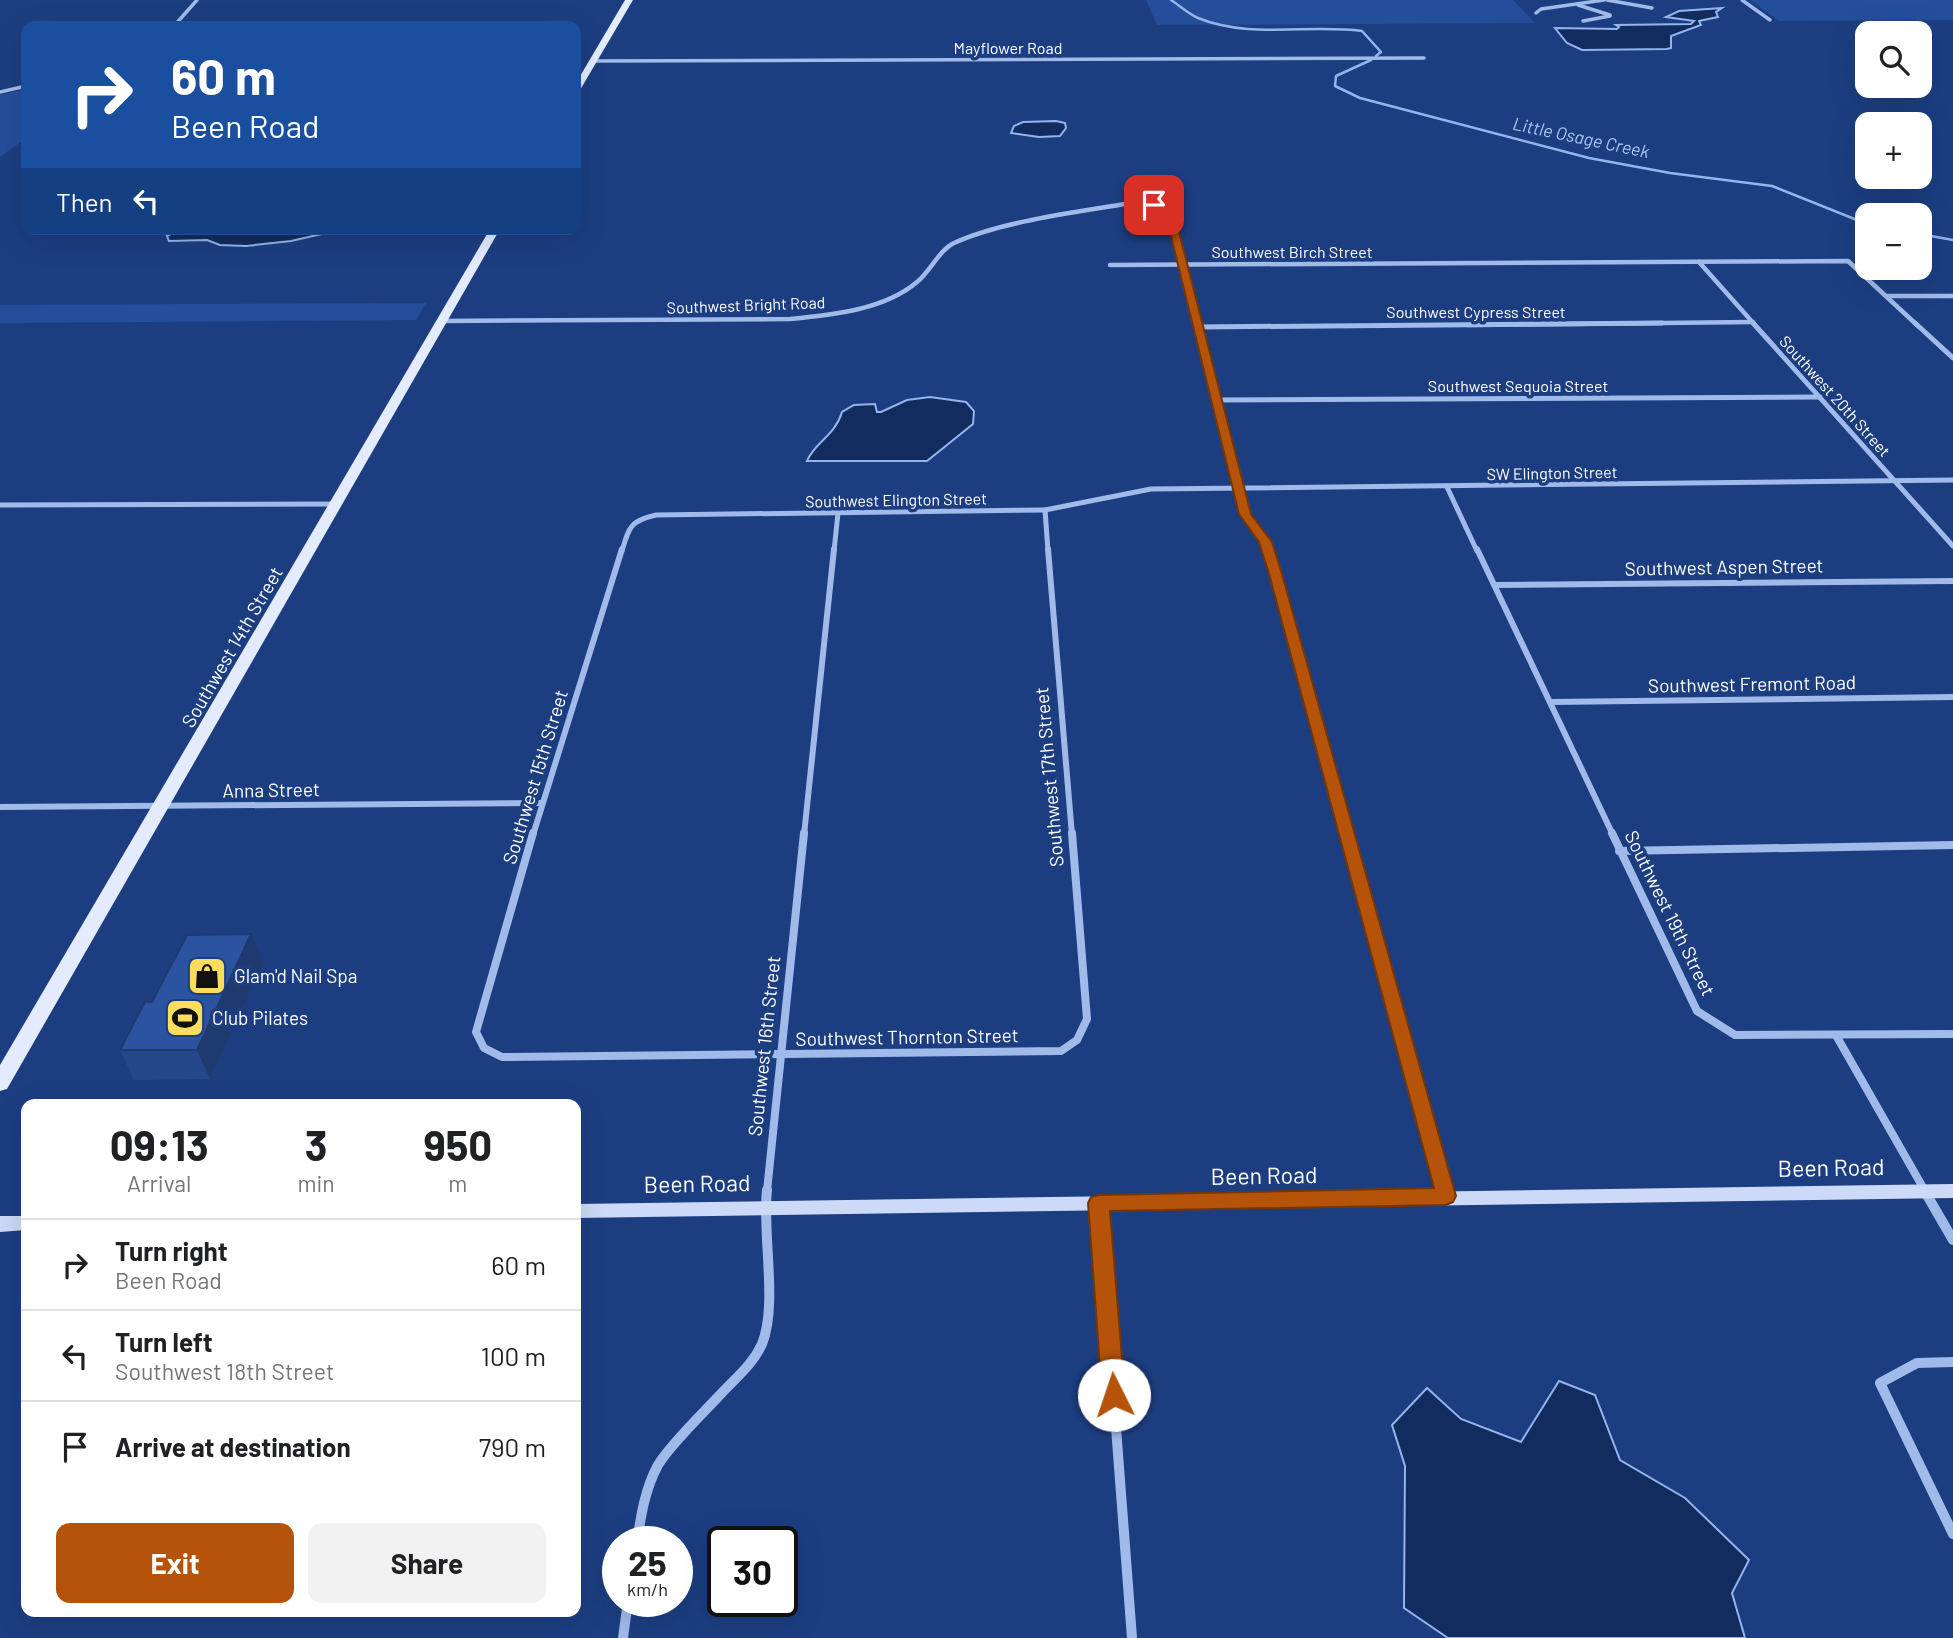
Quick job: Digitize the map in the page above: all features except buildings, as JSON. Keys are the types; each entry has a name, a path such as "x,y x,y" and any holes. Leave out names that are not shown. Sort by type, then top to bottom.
{"main road":[{"path":"581,81 629,0"},
{"name":"Southwest 14th Street","path":"0,1083 491,235"}],"street":[{"path":"178,21 197,0"},
{"path":"1536,13 1539,9 1606,0 1652,8"},
{"path":"1742,0 1770,20"},
{"path":"1576,5 1610,15 1583,21"},
{"name":"Mayflower Road","path":"592,61 1424,58"},
{"path":"0,92 21,87"},
{"name":"Southwest Bright Road","path":"441,321 778,319 826,316 874,306 904,293 918,282 950,245 963,238 1018,223 1148,200 1170,216 1182,265"},
{"name":"Southwest Birch Street","path":"1110,265 1848,261 1886,296"},
{"name":"Southwest 20th Street","path":"1699,262 1953,546"},
{"path":"1182,265 1237,488 1245,514 1265,542 1275,574 1446,1196"},
{"path":"1886,296 1953,296"},
{"path":"1886,296 1953,358"},
{"name":"Southwest Cypress Street","path":"1198,327 1753,322"},
{"name":"Southwest Sequoia Street","path":"1216,400 1820,397"},
{"name":"SW Elington Street","path":"1151,489 1953,480"},
{"name":"Southwest 19th Street","path":"1447,487 1697,1011 1735,1035 1838,1037 1953,1034"},
{"name":"Southwest Elington Street","path":"639,519 656,515 1045,510 1151,489"},
{"path":"0,505 336,504"},
{"name":"Southwest 17th Street","path":"1045,510 1087,1019 1077,1040"},
{"name":"Southwest 16th Street","path":"639,1526 642,1506 659,1464 720,1394 741,1376 762,1343 768,1310 765,1208 838,513"},
{"name":"Southwest 15th Street","path":"484,1048 476,1032 542,803 629,528 639,519"},
{"name":"Southwest Aspen Street","path":"1495,585 1953,581"},
{"name":"Southwest Fremont Road","path":"1551,702 1953,697"},
{"name":"Anna Street","path":"0,807 542,803"},
{"path":"1619,850 1953,845"},
{"path":"1838,1037 1953,1240"},
{"name":"Southwest Thornton Street","path":"484,1048 502,1058 780,1055 1061,1051 1077,1040"},
{"name":"Been Road","path":"581,1211 1446,1196 1953,1191"},
{"path":"1099,1203 1132,1638"},
{"path":"0,1224 21,1223"},
{"path":"1953,1362 1917,1363 1880,1383 1953,1534"},
{"path":"623,1638 626,1617"}],"shaded area":[{"path":"1146,0 1513,0 1535,23 1157,25"},
{"path":"1750,0 1953,0 1953,20 1779,21"},
{"path":"1722,8 1716,12 1718,17 1699,21 1701,25 1671,36 1671,48 1667,49 1582,50 1567,43 1555,28 1617,29 1619,27 1616,25 1691,24 1694,21 1666,17 1679,11"},
{"path":"21,90 21,142 0,157 0,95"},
{"path":"1023,122 1065,123 1066,128 1060,136 1039,137 1011,133 1014,126"},
{"path":"317,235 246,246 220,245 207,240 169,241 167,236"},
{"path":"426,303 416,320 0,323 0,305"},
{"path":"930,397 966,402 974,411 973,424 927,461 807,461 835,427 842,412 854,405 875,404 877,412 881,412 907,400"},
{"path":"1559,1381 1595,1395 1620,1460 1685,1498 1749,1560 1732,1593 1745,1638 1448,1638 1404,1608 1405,1466 1392,1425 1427,1388 1461,1419 1521,1442"}],"waterway":[{"name":"Little Osage Creek","path":"1171,0 1198,18 1238,28 1362,31 1381,52 1376,56"},
{"name":"Little Osage Creek","path":"1371,60 1336,76 1335,86 1360,98 1589,158 1670,173 1772,186 1855,219"},
{"name":"Little Osage Creek","path":"1932,236 1953,240"}],"place":[{"name":"Glam'd Nail Spa","path":"207,976"},
{"name":"Club Pilates","path":"185,1018"}],"route":[{"path":"1114,1395 1099,1203 1446,1196 1275,574 1265,542 1245,514 1237,488 1170,216 1154,205"}]}
